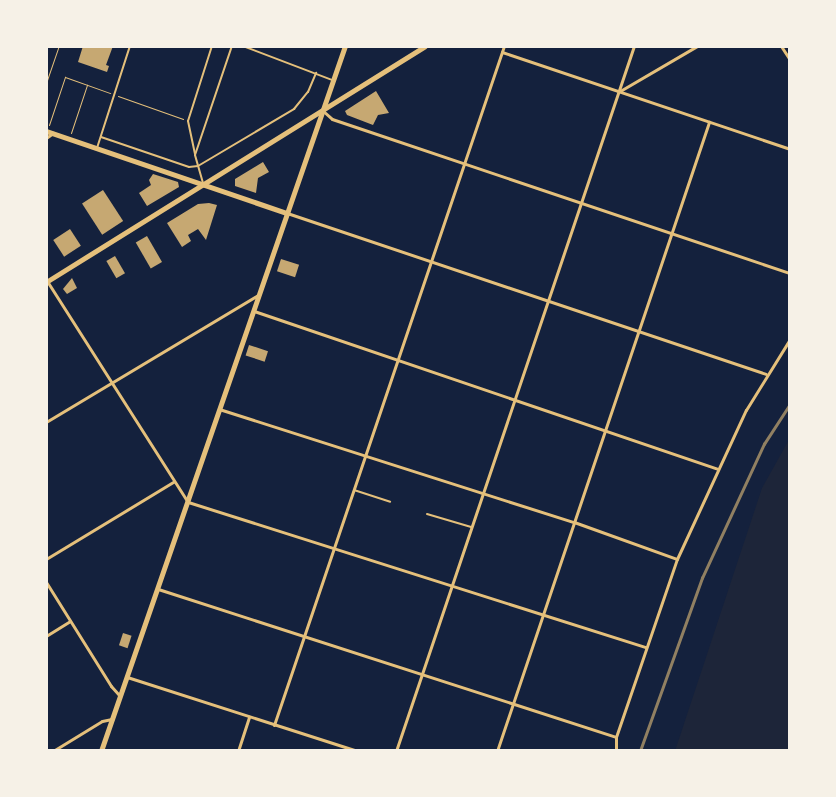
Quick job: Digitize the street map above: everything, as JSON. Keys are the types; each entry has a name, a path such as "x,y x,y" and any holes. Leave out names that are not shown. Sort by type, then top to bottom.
{"main road":[{"path":"46,281 425,46"}],"street":[{"path":"101,751 345,46"},
{"path":"274,725 504,46"},
{"path":"396,751 546,299 634,46"},
{"path":"618,92 697,46"},
{"path":"782,46 790,60"},
{"path":"502,52 790,149"},
{"path":"322,110 332,119 790,273"},
{"path":"497,751 607,430 670,232 709,122"},
{"path":"47,131 766,374"},
{"path":"46,138 53,133"},
{"path":"46,281 173,482 188,502 452,584 646,647"},
{"path":"46,422 259,295"},
{"path":"254,311 718,469"},
{"path":"616,751 616,737 678,559 718,469 766,374 790,339"},
{"path":"219,409 574,522 678,559"},
{"path":"46,559 173,482"},
{"path":"46,582 111,686 120,696"},
{"path":"158,589 304,638 513,702 616,737"},
{"path":"46,636 70,621"},
{"path":"126,677 357,751"},
{"path":"238,751 249,717"},
{"path":"52,751 102,721 112,719"}],"lane":[{"path":"97,148 130,46"},
{"path":"203,183 188,121 212,46"},
{"path":"195,155 232,46"},
{"path":"243,46 334,80"},
{"path":"101,137 189,167 198,166 294,109 308,92 316,73"},
{"path":"354,490 390,502"},
{"path":"427,514 471,527"}],"path":[{"path":"46,83 59,46"},
{"path":"47,131 65,77 188,121"},
{"path":"70,138 87,85"}],"shaded area":[{"path":"790,438 790,751 675,751 762,488"}],"building":[{"path":"83,46 113,46 106,65 109,66 107,72 78,62"},
{"path":"376,91 389,113 378,115 373,125 347,115 345,111"},
{"path":"263,162 269,172 258,178 256,193 235,186 235,179"},
{"path":"153,174 178,182 179,187 147,206 139,193 151,185 149,180"},
{"path":"103,190 123,221 102,235 82,204"},
{"path":"209,203 217,205 206,240 198,229 188,235 191,241 182,247 167,223 198,204"},
{"path":"70,229 81,246 64,257 53,240"},
{"path":"147,236 162,262 151,268 136,242"},
{"path":"115,256 125,273 116,278 106,261"},
{"path":"281,259 299,265 295,277 277,271"},
{"path":"72,278 77,288 67,294 63,289"},
{"path":"249,345 268,351 265,362 246,355"},
{"path":"123,633 132,636 128,648 119,645"}],"railway":[{"path":"640,751 702,578 764,444 790,404"}]}
